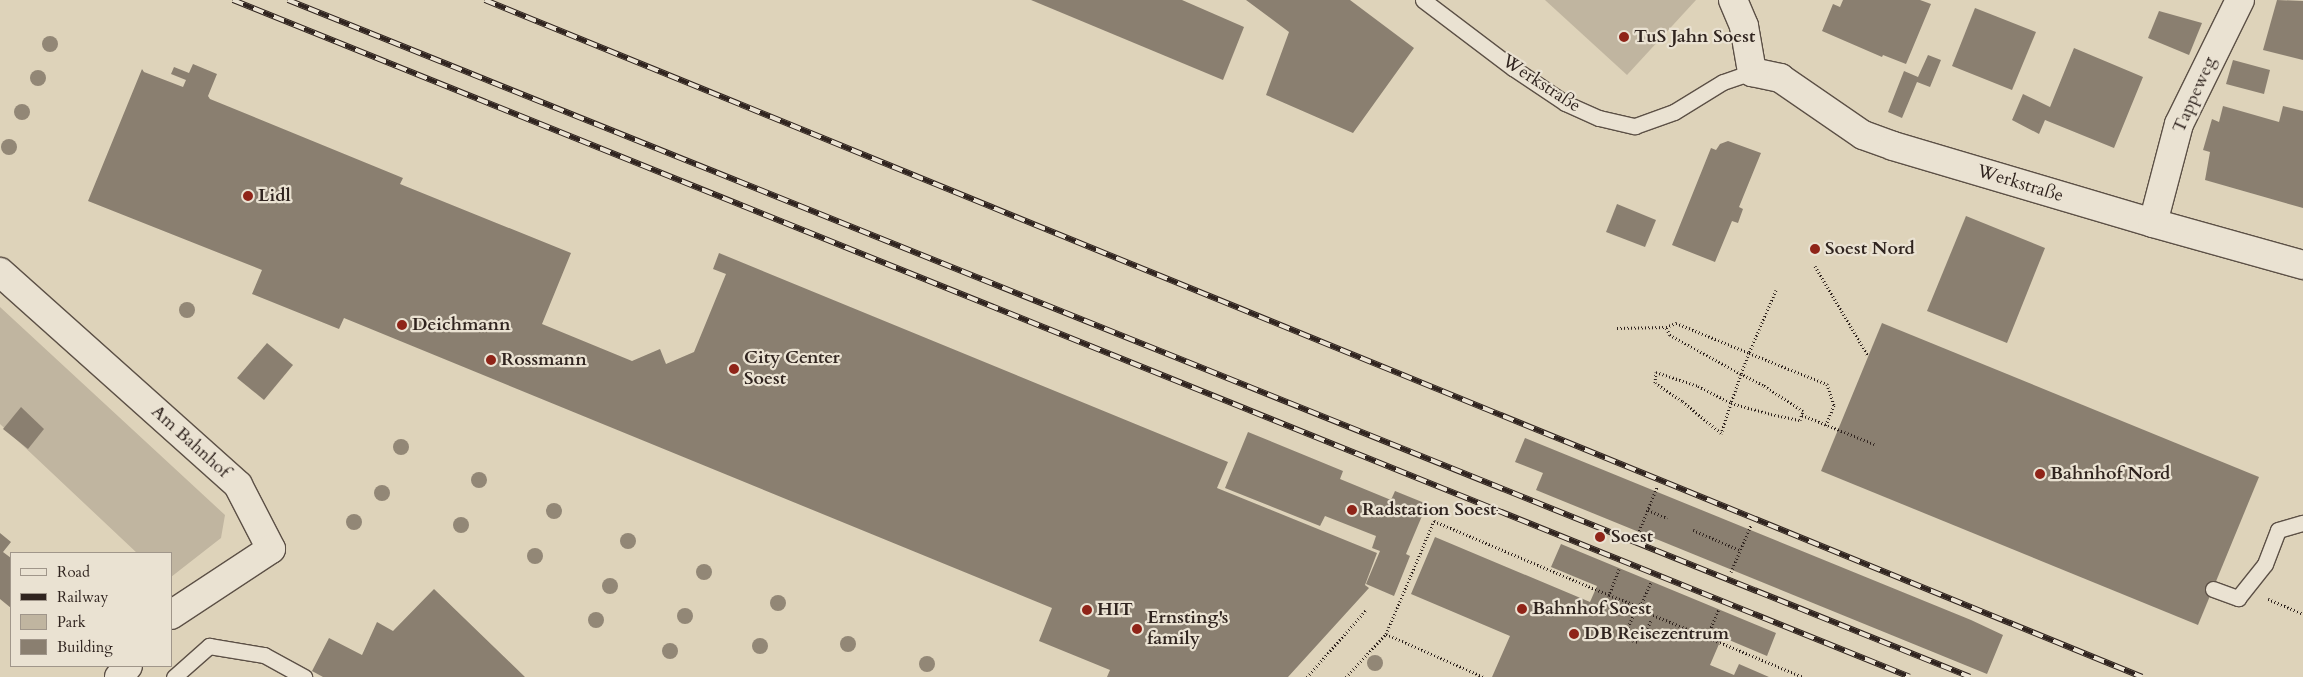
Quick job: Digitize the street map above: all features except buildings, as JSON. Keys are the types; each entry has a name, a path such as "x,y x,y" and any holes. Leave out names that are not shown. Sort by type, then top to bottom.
{"street":[{"path":"1733,0 1744,26 1752,72"},
{"name":"Tappeweg","path":"2153,223 2179,124 2240,0"},
{"name":"Werkstraße","path":"1752,72 1780,78 1863,135 2153,223 2303,265"},
{"name":"Am Bahnhof","path":"0,272 238,485 271,549 172,614"},
{"path":"119,677 127,667"}],"lane":[{"name":"Werkstraße","path":"1423,0 1513,68 1565,103 1599,118 1635,126 1674,112 1723,82 1752,72"},
{"path":"2213,589 2238,598 2265,564 2278,530 2303,524"},
{"path":"174,677 209,646 264,655 304,677"}],"path":[{"path":"1815,266 1868,356"},
{"path":"1666,327 1670,335 1741,374 1763,385 1803,412 1800,420 1731,403 1698,386 1656,372 1655,383 1682,401 1721,433 1731,403 1741,374 1749,353 1776,290"},
{"path":"1616,328 1666,327 1676,323 1827,384 1834,405 1826,425"},
{"path":"1802,415 1874,444"},
{"path":"1638,534 1657,487"},
{"path":"1648,510 1667,518"},
{"path":"1346,677 1386,634 1434,521 1637,606"},
{"path":"1731,572 1751,525"},
{"path":"1693,530 1740,550"},
{"path":"1609,595 1619,569"},
{"path":"1637,642 1624,637 1637,606 1642,603 1651,582"},
{"path":"2272,601 2303,614"},
{"path":"1707,637 1719,609"},
{"path":"1307,677 1366,610"},
{"path":"1653,615 1804,677"},
{"path":"1644,638 1651,620"},
{"path":"1386,634 1484,677"}],"green space":[{"name":"TuS Jahn Soest","path":"1545,0 1696,0 1627,75"},
{"path":"0,307 225,515 221,538 172,576 172,552 136,552 0,424"}],"railway":[{"path":"233,0 1910,677"},
{"path":"288,0 1970,677"},
{"path":"485,0 2142,677"}],"place":[{"name":"TuS Jahn Soest","path":"1624,37"},
{"name":"Lidl","path":"248,196"},
{"name":"Soest Nord","path":"1815,249"},
{"name":"Deichmann","path":"402,325"},
{"name":"Rossmann","path":"491,360"},
{"name":"City Center Soest","path":"734,369"},
{"name":"Bahnhof Nord","path":"2040,474"},
{"name":"Radstation Soest","path":"1352,510"},
{"name":"Soest","path":"1600,537"},
{"name":"Bahnhof Soest","path":"1522,609"},
{"name":"HIT","path":"1087,610"},
{"name":"Ernsting's family","path":"1137,629"},
{"name":"DB Reisezentrum","path":"1574,634"}]}
